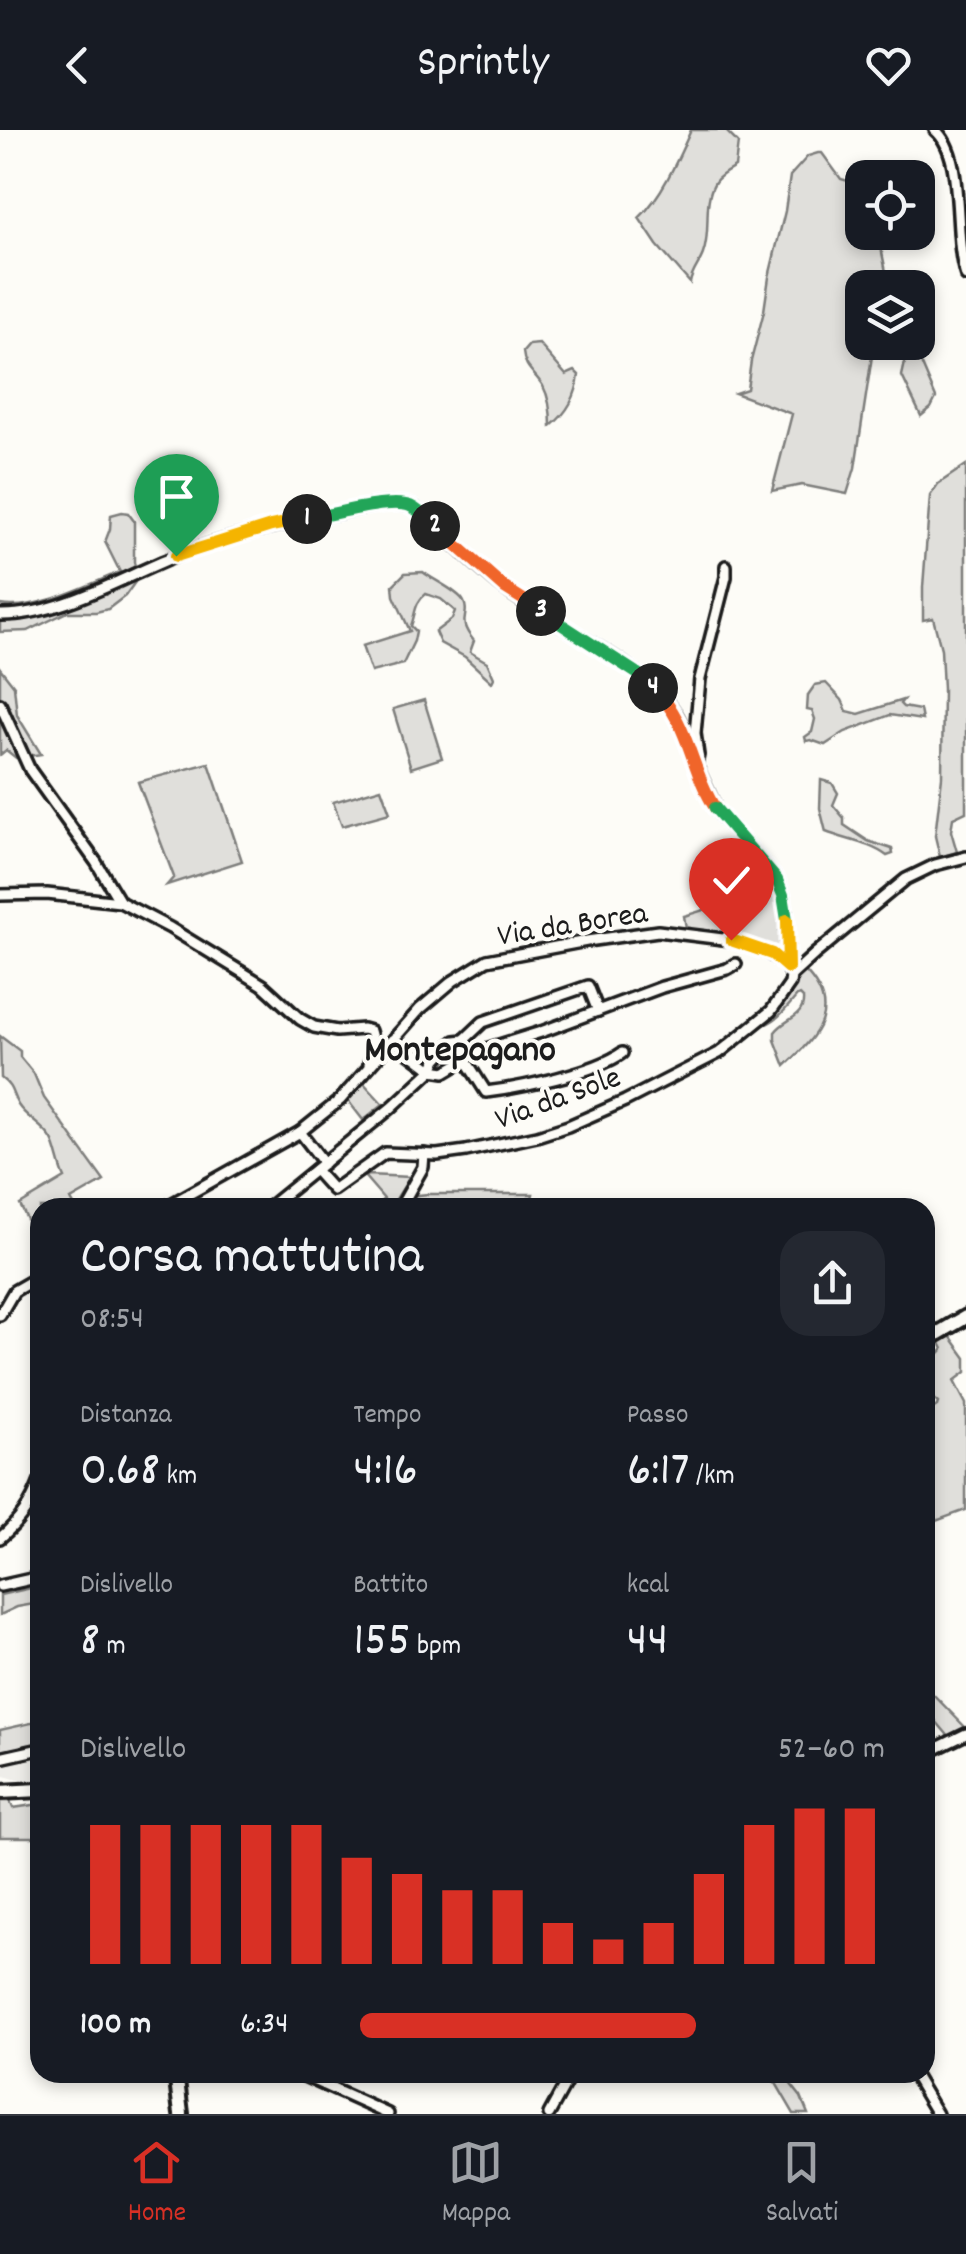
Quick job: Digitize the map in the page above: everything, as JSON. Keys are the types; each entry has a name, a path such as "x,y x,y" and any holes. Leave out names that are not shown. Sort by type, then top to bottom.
{"main road":[{"path":"935,1335 966,1318"},
{"path":"0,1792 30,1790"},
{"path":"178,2083 182,2114"}],"street":[{"path":"935,130 953,146 959,161 964,198 962,261 966,276"},
{"path":"0,615 42,610 176,556 271,526 383,504 414,507 505,588 614,658 659,693 674,710 716,811 777,880 786,916 790,972"},
{"path":"696,764 700,678 726,566"},
{"path":"0,704 30,770 120,902"},
{"name":"Via da Sole","path":"320,1166 333,1190 385,1153 466,1151 537,1136 626,1100 728,1046 771,1011 790,984 790,972 906,880 934,865 966,857"},
{"path":"0,895 46,894 120,902 263,986 314,1027 370,1031 373,1042 368,1067"},
{"name":"Via da Borea","path":"182,1198 300,1132 343,1097 420,1009 474,966 488,960 658,931 731,940 772,954 790,972"},
{"path":"392,1040 432,1070 444,1072 480,1051 736,964"},
{"path":"280,1198 391,1108 432,1070 448,1047 464,1040 483,1022 588,986 598,1011"},
{"path":"464,1040 470,1051 466,1060"},
{"path":"466,1060 486,1092 610,1062 622,1053"},
{"path":"300,1132 320,1166"},
{"path":"405,1198 422,1167 424,1154"},
{"path":"0,1315 14,1291 30,1282"},
{"path":"0,1538 30,1505"},
{"path":"0,1586 30,1579"},
{"path":"935,1749 966,1734"},
{"path":"0,1758 30,1750"},
{"path":"319,2083 388,2114"},
{"path":"548,2114 566,2083"},
{"path":"919,2083 937,2114"}],"shaded area":[{"path":"691,130 725,130 738,143 735,167 719,178 711,190 706,245 690,283 639,218 662,188"},
{"path":"822,153 845,180 845,250 881,250 886,270 845,270 845,360 871,360 855,468 847,494 802,485 772,491 792,414 735,393 747,389 790,176 808,156"},
{"path":"539,344 566,375 575,371 579,375 570,403 551,426 545,391 523,352 529,345"},
{"path":"906,360 920,360 936,398 921,416 902,376"},
{"path":"966,465 966,812 953,818 951,831 957,852 940,857 935,836 942,777 941,649 933,618 923,620 923,587 930,496 938,484"},
{"path":"122,512 134,521 138,578 125,596 108,609 67,612 28,631 0,632 0,605 45,601 120,572 105,542 111,515"},
{"path":"423,572 462,598 466,607 465,627 474,641 470,652 487,662 492,682 465,657 440,643 435,632 452,619 455,611 441,599 426,594 416,608 411,626 416,631 414,641 403,664 371,672 362,646 410,631 393,585 405,573"},
{"path":"0,668 14,686 17,715 41,754 16,758 6,750 0,755"},
{"path":"826,683 847,711 859,714 903,700 903,707 920,710 922,720 890,715 845,732 825,745 806,741 815,719 812,711 807,710 808,695 815,685"},
{"path":"424,700 442,758 411,768 393,709"},
{"path":"209,763 242,861 167,885 174,877 138,782"},
{"path":"821,780 832,783 838,793 833,805 844,818 844,825 868,841 892,849 893,854 887,856 826,832 820,808"},
{"path":"381,788 390,813 342,826 333,802"},
{"path":"745,850 767,875 779,899 785,958 750,940 686,928 684,916 720,903 736,889"},
{"path":"803,969 815,983 824,1009 816,1032 785,1066 775,1032 798,1014 803,998 797,996 776,1019 758,1027"},
{"path":"0,1036 20,1051 44,1098 104,1181 74,1198 32,1198 65,1178 52,1140 21,1110 1,1078"},
{"path":"361,1080 383,1104 363,1120 346,1098"},
{"path":"365,1177 410,1177 397,1198 383,1198"},
{"path":"428,1194 533,1194 532,1198 409,1196"},
{"path":"30,1199 30,1226 20,1205"},
{"path":"948,1333 966,1358 966,1372 954,1381 966,1404 966,1510 935,1521 935,1357 943,1349 938,1339"},
{"path":"30,1588 30,1605 0,1615 0,1595"},
{"path":"935,1696 966,1728 966,1732 951,1739 935,1720"},
{"path":"30,1723 30,1747 0,1754 0,1730"},
{"path":"30,1756 30,1782 0,1775 0,1764"},
{"path":"0,1801 10,1801 13,1808 30,1805 30,1837 0,1837"},
{"path":"776,2083 790,2083 801,2097 808,2114 794,2114"}],"district":[{"name":"Montepagano","path":"460,1047"}],"route":[{"path":"176,556 271,526 383,504 414,507 505,588 638,674 674,710 716,811 777,880 786,916 788,968 772,954 731,940"}]}
